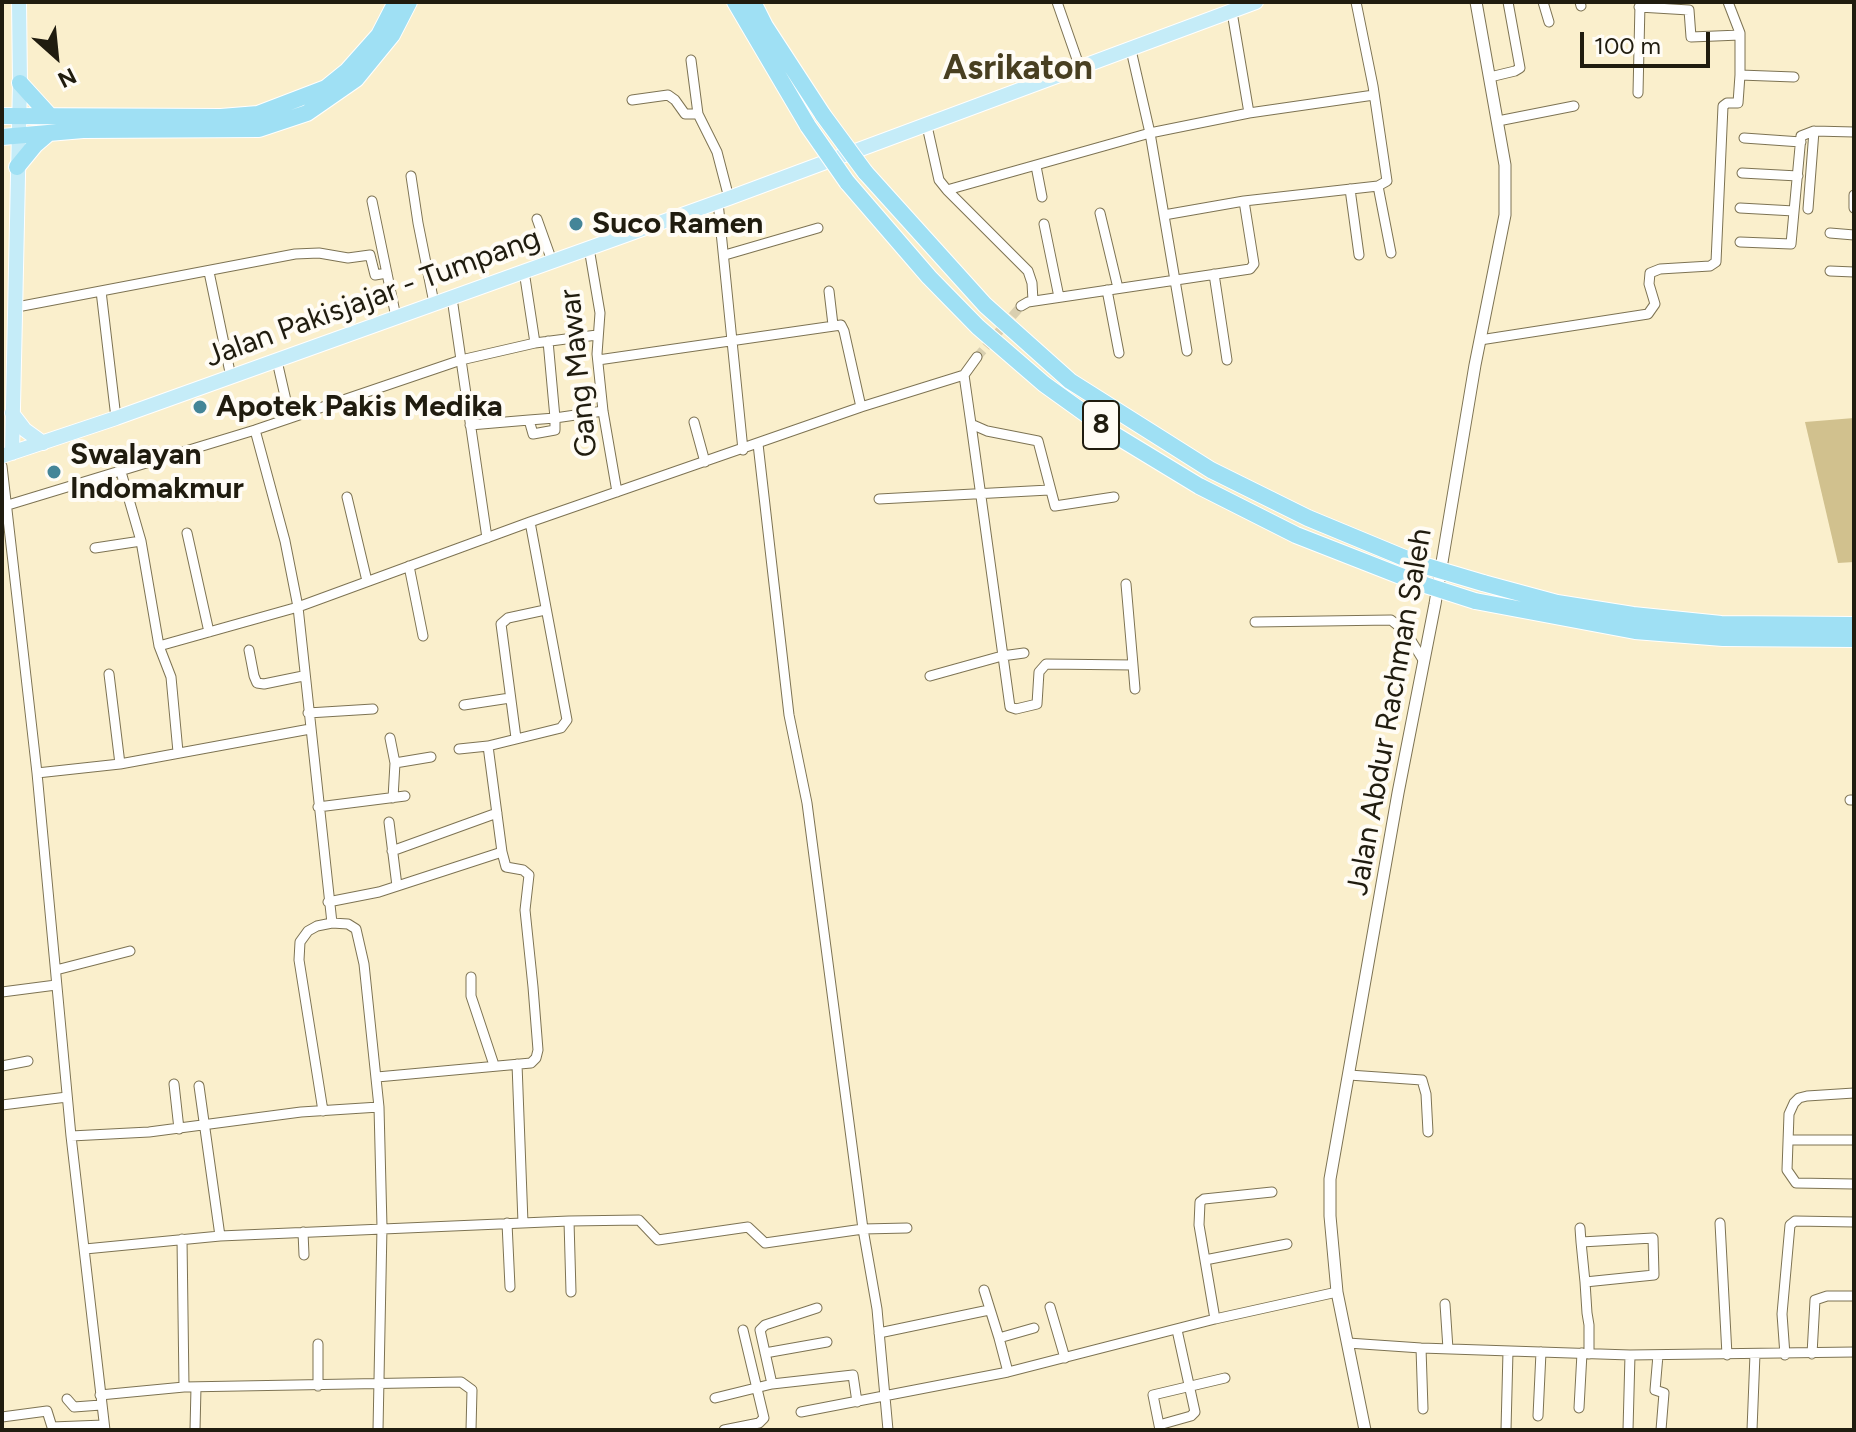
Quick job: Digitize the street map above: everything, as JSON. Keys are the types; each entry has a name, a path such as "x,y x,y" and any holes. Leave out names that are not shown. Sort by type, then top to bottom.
{"highway":[{"path":"10,136 50,124 258,114 326,88 347,71 379,35 396,2"},
{"path":"10,116 50,124 259,129 307,113 356,79 392,35 409,2"},
{"name":"8","path":"735,2 808,126 847,182 929,277 978,327 1044,384 1115,435 1199,486 1296,535 1416,582 1475,601 1635,631 1723,638 1854,639"},
{"name":"8","path":"753,2 765,26 823,115 865,172 985,305 1070,381 1211,470 1308,518 1419,564 1557,603 1721,624 1854,625"},
{"path":"20,83 50,124"},
{"path":"17,167 50,124"}],"main road":[{"path":"7,454 17,307 17,167 10,136 10,116 20,83 19,2"},
{"name":"Jalan Pakisjajar - Tumpang","path":"7,454 277,361 724,200 1255,2"},
{"path":"12,413 25,430 43,443"}],"street":[{"path":"1057,2 1080,68"},
{"path":"1164,215 1384,183 1387,177 1356,2"},
{"name":"Jalan Abdur Rachman Saleh","path":"1365,1430 1337,1292 1330,1179 1505,215 1505,165 1476,2"},
{"path":"1490,77 1520,68 1508,2"},
{"path":"1543,2 1549,22"},
{"path":"1480,340 1648,314 1655,304 1649,284 1650,273 1660,269 1713,265 1718,258 1723,106 1738,103 1740,75 1740,35 1728,2"},
{"path":"1638,93 1640,5 1689,11 1691,37 1740,35"},
{"path":"1232,12 1249,113"},
{"path":"1131,50 1150,133 1187,351"},
{"path":"691,60 698,114 714,142 724,200 725,255 743,450"},
{"path":"1740,75 1794,77"},
{"path":"632,100 668,95 685,114 698,114"},
{"path":"947,190 1150,133 1249,113 1374,95"},
{"path":"1498,121 1574,106"},
{"path":"927,126 939,180 1028,271 1033,301"},
{"path":"1744,138 1854,132"},
{"path":"1740,242 1791,244 1798,176 1807,135"},
{"path":"1807,135 1808,209"},
{"path":"1036,166 1042,197"},
{"path":"1742,173 1798,176"},
{"path":"411,176 434,303"},
{"path":"1378,186 1391,253"},
{"path":"1350,189 1359,255"},
{"path":"1854,195 1854,208"},
{"path":"372,201 396,317"},
{"path":"1021,306 1033,301 1253,267 1244,201"},
{"path":"1740,208 1794,211"},
{"path":"1100,213 1119,353"},
{"path":"537,219 552,261"},
{"path":"1044,224 1059,297"},
{"path":"725,255 818,228"},
{"path":"1830,233 1854,235"},
{"name":"Gang Mawar","path":"589,248 600,313 597,335 603,411 617,492"},
{"path":"17,307 295,254 319,253 348,258 370,255 374,275 387,273"},
{"path":"524,271 535,343"},
{"path":"1830,271 1854,272"},
{"path":"209,272 231,377"},
{"path":"1214,274 1227,360"},
{"path":"101,291 116,418"},
{"path":"829,291 833,325"},
{"path":"452,298 487,538"},
{"path":"598,360 841,325 861,407"},
{"path":"8,505 255,430 461,360 535,343 597,335"},
{"path":"470,425 529,420 533,434 555,430 548,341"},
{"path":"159,646 298,607 530,522 861,407 964,375 977,357"},
{"path":"277,361 290,418"},
{"path":"964,375 1012,709 1037,704 1039,672 1046,664 1133,665"},
{"path":"555,418 603,411"},
{"path":"694,422 705,462"},
{"path":"971,424 987,431 1038,441 1055,506 1114,497"},
{"path":"255,430 285,541 298,607 303,676 332,923"},
{"path":"758,444 787,700 807,803 879,1333 888,1430"},
{"path":"2,466 37,773 67,1097 104,1428 52,1427 47,1411 2,1417"},
{"path":"121,472 141,541 159,646 171,677 178,752"},
{"path":"879,499 1049,490"},
{"path":"347,497 367,581"},
{"path":"459,749 488,746 561,728 567,720 530,522"},
{"path":"187,533 209,632"},
{"path":"95,548 141,541"},
{"path":"409,566 423,636"},
{"path":"1126,584 1135,689"},
{"path":"516,738 501,624 508,618 545,610"},
{"path":"1255,622 1391,620 1406,632 1423,660"},
{"path":"249,650 254,676 261,684 303,676"},
{"path":"930,676 1024,653"},
{"path":"109,674 120,764"},
{"path":"464,705 510,698"},
{"path":"308,713 373,709"},
{"path":"37,773 120,764 310,729"},
{"path":"390,738 395,763 393,798"},
{"path":"377,1077 517,1064 534,1061 538,1050 525,910 529,875 523,870 506,867 488,746"},
{"path":"395,763 431,757"},
{"path":"318,807 405,796"},
{"path":"392,851 497,813"},
{"path":"389,822 397,886"},
{"path":"328,902 397,886 502,852"},
{"path":"323,1111 299,960 300,942 308,931 317,926 348,924 356,929 364,964 379,1107 382,1227 378,1430"},
{"path":"56,970 130,951"},
{"path":"471,977 471,996 494,1065"},
{"path":"2,992 56,985"},
{"path":"2,1054 3,1066 28,1061"},
{"path":"517,1064 523,1223"},
{"path":"1349,1075 1422,1080 1425,1083 1428,1132"},
{"path":"174,1084 179,1129"},
{"path":"199,1086 220,1236"},
{"path":"1854,1093 1799,1098 1789,1114 1787,1170 1793,1181 1802,1184 1854,1184"},
{"path":"2,1105 67,1097"},
{"path":"71,1136 179,1129 379,1107"},
{"path":"1788,1140 1854,1140"},
{"path":"1215,1319 1199,1225 1200,1202 1204,1199 1272,1192"},
{"path":"85,1249 220,1236 569,1221 639,1220 658,1240 748,1227 765,1243 863,1229 907,1228"},
{"path":"569,1221 571,1292"},
{"path":"1785,1355 1782,1314 1790,1225 1795,1221 1854,1222"},
{"path":"507,1223 510,1287"},
{"path":"1720,1223 1727,1355"},
{"path":"1579,1408 1586,1354 1585,1282 1580,1228"},
{"path":"303,1232 304,1255"},
{"path":"1581,1242 1651,1236 1654,1240 1654,1275 1585,1282"},
{"path":"182,1239 184,1387"},
{"path":"1205,1260 1287,1244"},
{"path":"984,1290 1008,1372"},
{"path":"801,1412 1008,1372 1215,1319 1337,1292"},
{"path":"1812,1354 1815,1300 1827,1296 1854,1296"},
{"path":"1445,1304 1448,1349"},
{"path":"1050,1307 1065,1358"},
{"path":"772,1384 760,1330 765,1325 817,1308"},
{"path":"879,1333 989,1310"},
{"path":"999,1338 1034,1328"},
{"path":"724,1430 762,1420 758,1388 743,1330"},
{"path":"1177,1330 1190,1387 1194,1414 1160,1428 1153,1395 1190,1387 1225,1378"},
{"path":"765,1353 827,1342"},
{"path":"1348,1343 1630,1355 1854,1352"},
{"path":"318,1344 318,1386"},
{"path":"1421,1348 1423,1409"},
{"path":"1506,1430 1508,1351"},
{"path":"1538,1416 1541,1352"},
{"path":"1752,1430 1755,1354"},
{"path":"1628,1430 1630,1355"},
{"path":"1658,1355 1655,1390 1664,1393 1661,1430"},
{"path":"715,1398 772,1384 853,1375 857,1402"},
{"path":"67,1399 74,1407 184,1387 466,1383 473,1397 471,1430"},
{"path":"195,1430 196,1387"}],"shaded area":[{"path":"1854,418 1854,562 1838,563 1805,422"}],"tunnel":[{"path":"977,357 1021,306"}],"place":[{"name":"Suco Ramen","path":"576,224"},
{"name":"Apotek Pakis Medika","path":"200,407"},
{"name":"Swalayan Indomakmur","path":"54,472"}],"district":[{"name":"Asrikaton","path":"1018,69"}]}
